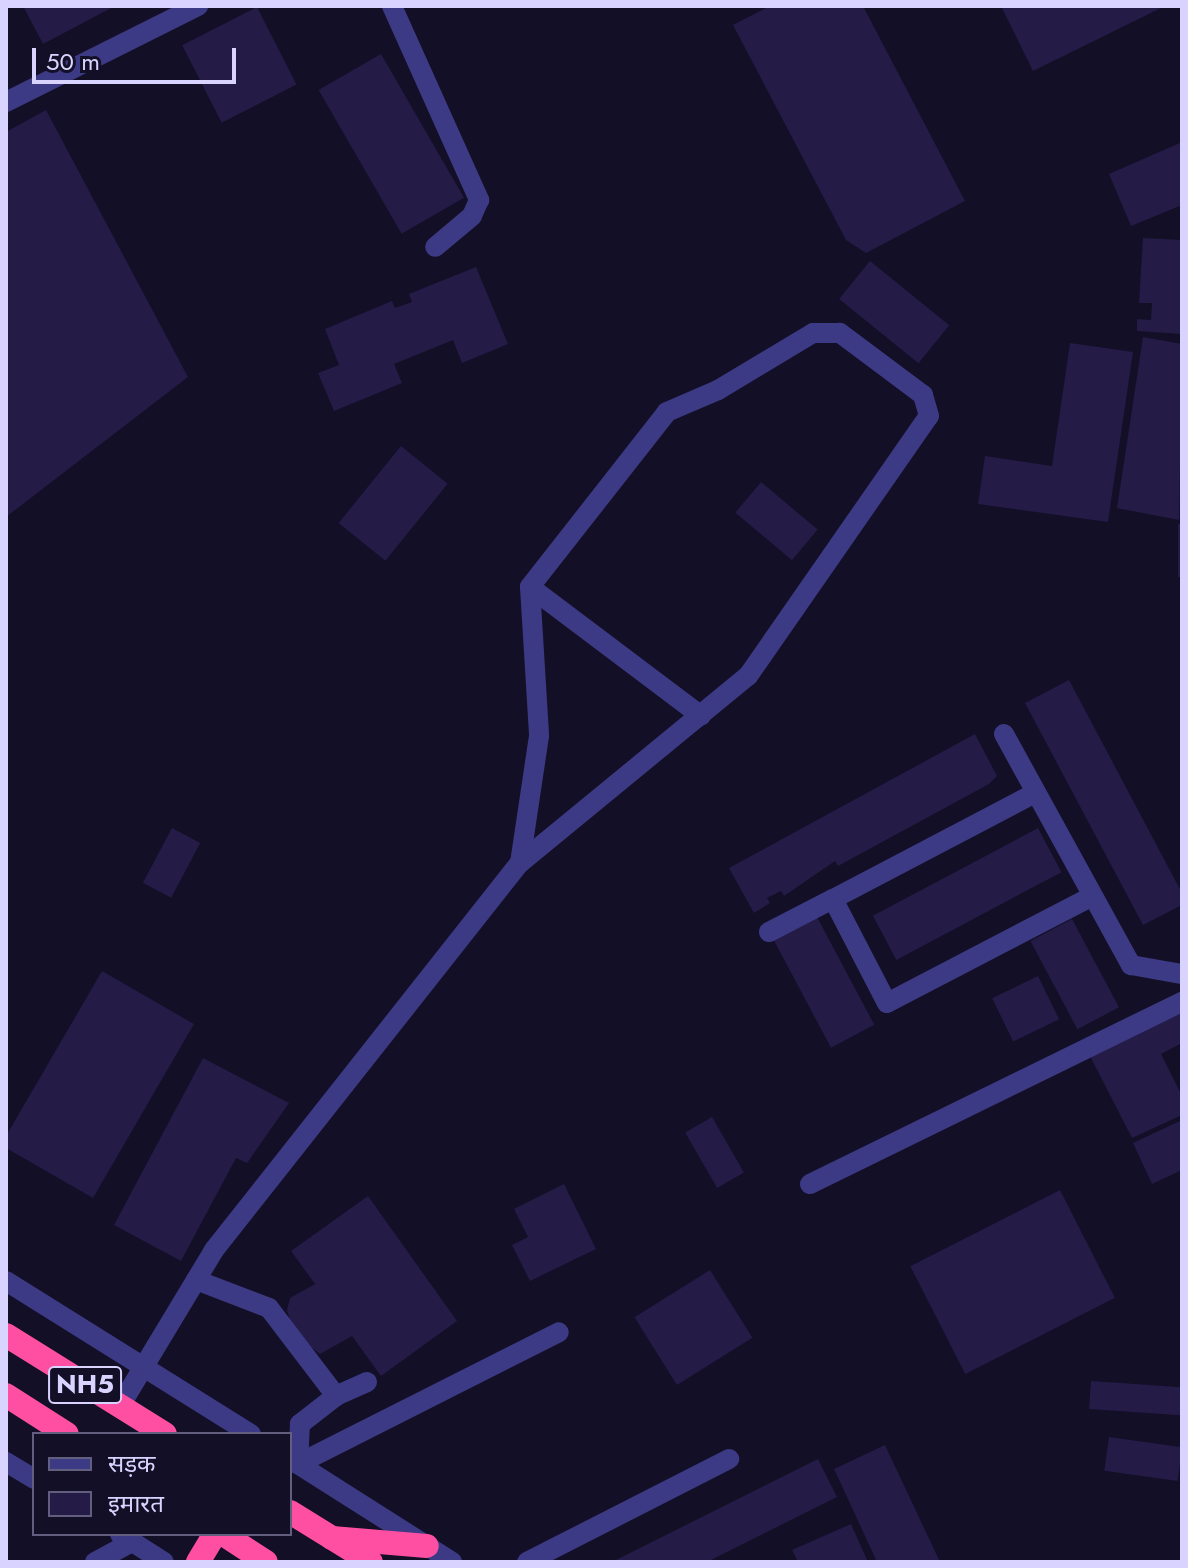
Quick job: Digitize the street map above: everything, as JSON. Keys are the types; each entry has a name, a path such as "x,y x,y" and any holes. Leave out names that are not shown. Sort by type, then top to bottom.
{"highway":[{"name":"NH5","path":"6,1335 162,1432"},
{"name":"NH5","path":"6,1395 64,1432"},
{"path":"292,1513 371,1562"},
{"path":"198,1562 214,1536"},
{"path":"226,1536 266,1562"},
{"path":"332,1538 427,1546"}],"street":[{"path":"6,102 198,6"},
{"path":"392,6 479,200 472,216 435,247"},
{"path":"120,1406 196,1280 520,863 748,676 929,416 930,403 840,333 813,333 718,390 667,412 530,587 539,736 520,863"},
{"path":"530,587 701,716"},
{"path":"1004,734 1131,965 1182,974"},
{"path":"769,932 1035,793"},
{"path":"833,899 887,1003 1091,897"},
{"path":"810,1184 1182,1002"},
{"path":"196,1280 269,1308 336,1396"},
{"path":"6,1281 248,1432"},
{"path":"294,1461 559,1332"},
{"path":"294,1461 300,1424 336,1396 367,1382"},
{"path":"527,1562 729,1459"},
{"path":"294,1461 452,1562"},
{"path":"6,1462 32,1478"},
{"path":"95,1562 126,1538 164,1562"}],"building":[{"path":"23,6 115,6 43,44"},
{"path":"770,6 863,6 965,201 866,253 846,240 733,25"},
{"path":"1001,6 1165,6 1033,71"},
{"path":"257,7 296,85 222,123 182,45"},
{"path":"381,54 464,198 402,234 319,90"},
{"path":"46,110 188,377 6,517 6,132"},
{"path":"1182,142 1182,205 1131,226 1109,174"},
{"path":"1143,238 1182,240 1182,334 1137,331 1137,319 1151,320 1152,303 1139,303"},
{"path":"870,261 949,325 918,363 839,299"},
{"path":"476,267 508,344 462,363 453,340 394,364 402,383 334,411 318,373 339,365 325,329 392,301 395,308 412,302 409,294"},
{"path":"1143,337 1182,344 1179,520 1117,508"},
{"path":"1070,343 1133,352 1108,522 978,504 985,456 1052,466"},
{"path":"401,446 448,484 385,561 339,523"},
{"path":"761,482 818,530 792,560 735,513"},
{"path":"1178,524 1182,524 1182,577 1178,577"},
{"path":"1069,680 1182,893 1182,905 1143,925 1025,703"},
{"path":"975,734 997,776 989,784 838,866 835,861 784,896 781,891 767,898 770,903 754,913 729,868"},
{"path":"172,828 200,843 171,898 143,883"},
{"path":"1038,828 1061,872 896,960 873,916"},
{"path":"817,917 874,1025 831,1048 774,940"},
{"path":"1072,919 1119,1007 1077,1029 1031,941"},
{"path":"102,971 194,1024 93,1198 6,1148 6,1136"},
{"path":"1038,976 1059,1019 1013,1041 992,998"},
{"path":"1182,1009 1182,1043 1161,1054 1182,1096 1182,1115 1132,1138 1089,1054"},
{"path":"203,1058 289,1103 247,1163 236,1158 181,1261 114,1225"},
{"path":"712,1117 744,1172 717,1188 685,1132"},
{"path":"1182,1120 1182,1170 1152,1184 1133,1143"},
{"path":"564,1184 596,1249 530,1281 512,1245 528,1237 514,1209"},
{"path":"1060,1190 1115,1298 965,1374 910,1266"},
{"path":"368,1196 457,1321 381,1376 352,1336 320,1354 294,1334 287,1310 290,1298 315,1284 291,1251"},
{"path":"710,1270 752,1338 677,1385 635,1317"},
{"path":"1091,1381 1182,1387 1180,1415 1089,1409"},
{"path":"1109,1437 1182,1447 1178,1481 1104,1471"},
{"path":"885,1445 940,1562 877,1562 834,1469"},
{"path":"818,1459 837,1497 707,1562 612,1562"},
{"path":"851,1524 868,1562 798,1562 792,1550"}]}
